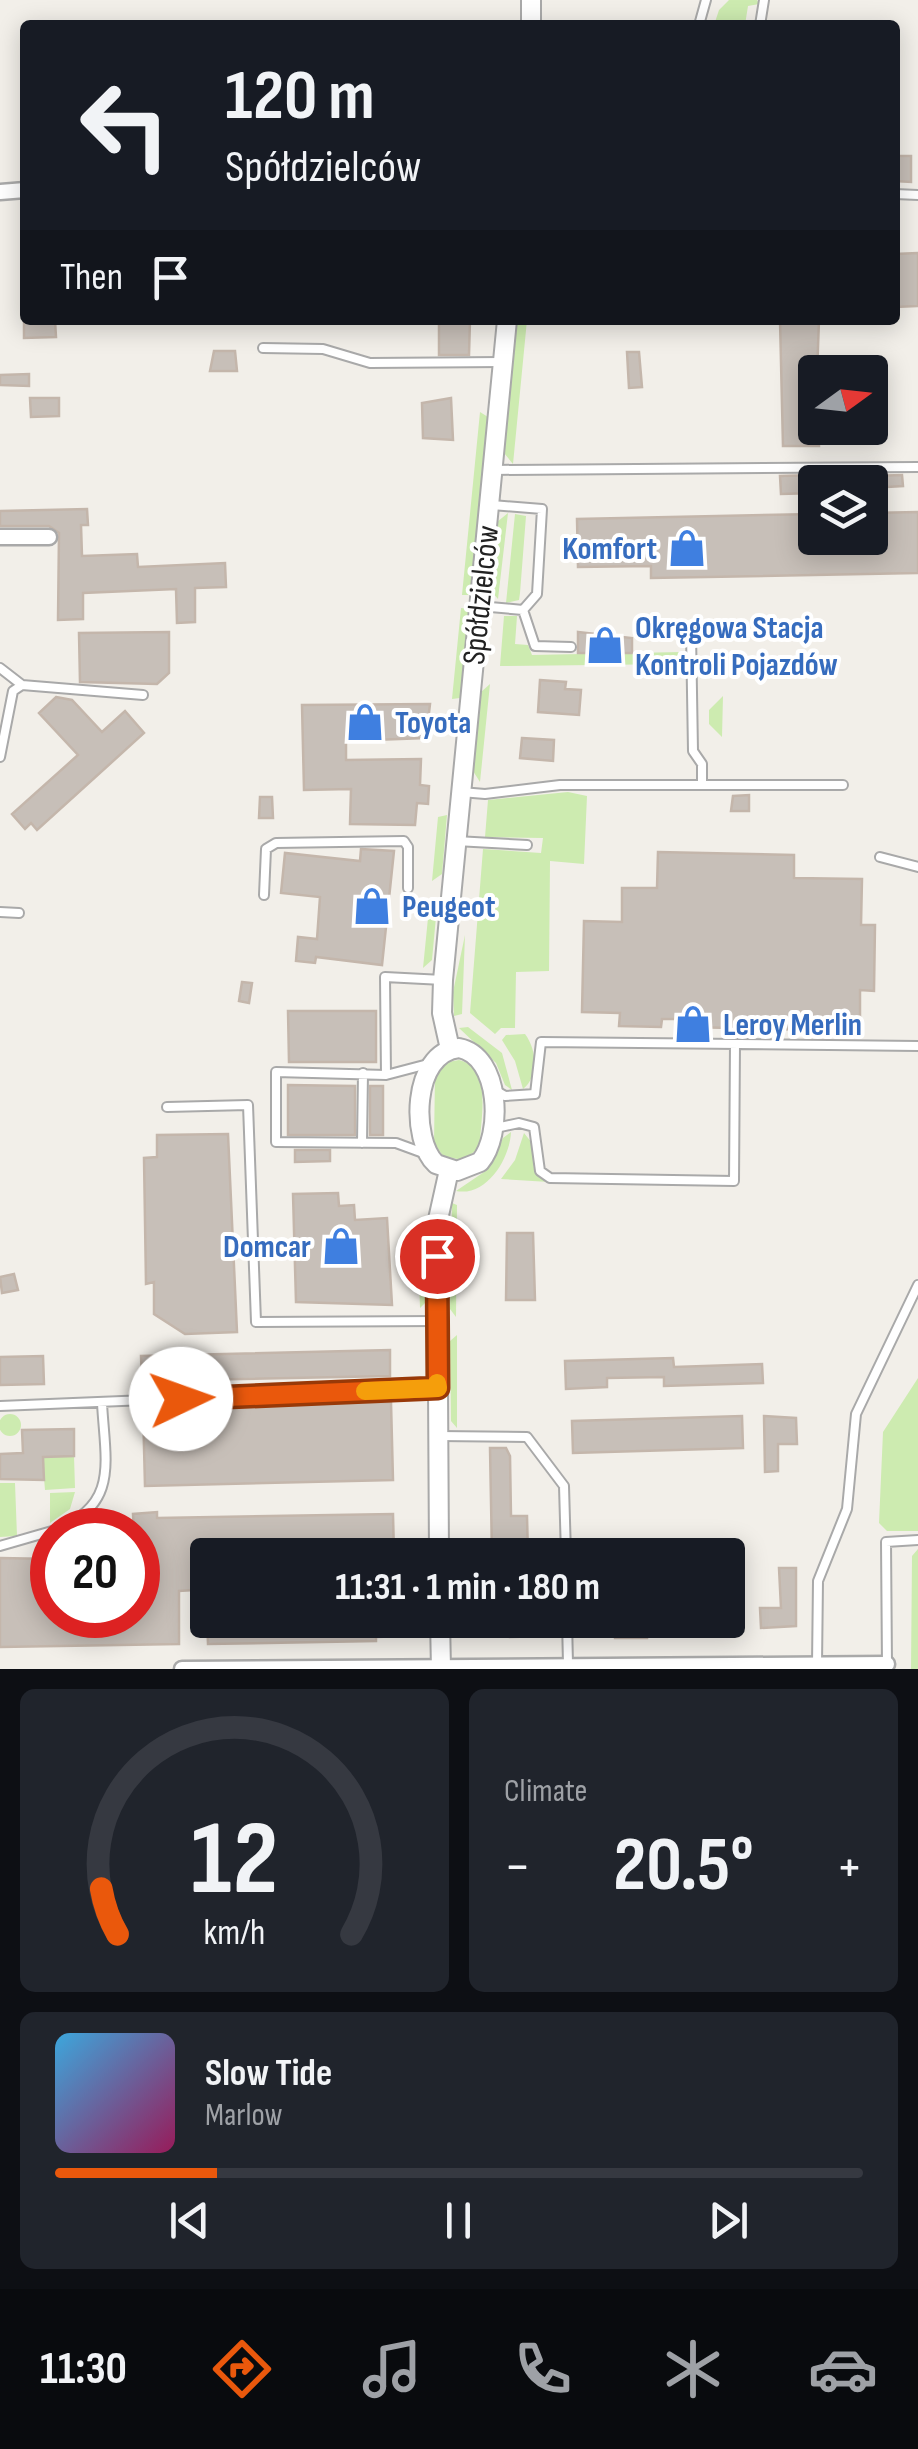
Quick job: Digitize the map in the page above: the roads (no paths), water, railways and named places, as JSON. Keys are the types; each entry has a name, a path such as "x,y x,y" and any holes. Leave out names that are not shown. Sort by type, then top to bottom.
{"street":[{"name":"Spółdzielców","path":"450,1049 442,1012 442,980 507,325"},
{"path":"0,538 50,537"},
{"path":"450,1049 468,1050 482,1058 490,1072 489,1148 480,1162 466,1170 449,1170 426,1154 422,1124 423,1077 428,1064 450,1049"},
{"path":"439,1538 438,1206 449,1170"},
{"path":"440,1638 441,1667"},
{"path":"182,1669 568,1664 887,1666"}],"lane":[{"path":"263,348 323,348 370,363 503,362"},
{"path":"492,470 918,467"},
{"path":"489,505 542,509 538,594 523,610"},
{"path":"479,606 523,610"},
{"path":"523,610 535,646 571,647"},
{"path":"690,633 693,751 702,764 702,785"},
{"path":"0,668 22,685 143,695"},
{"path":"0,757 13,691 22,685"},
{"path":"461,792 486,794 560,785 843,785"},
{"path":"264,895 266,849 276,843 404,841 408,847 408,888"},
{"path":"456,841 526,845"},
{"path":"880,857 918,866"},
{"path":"0,912 19,913"},
{"path":"386,1075 385,977 442,980"},
{"path":"492,1088 504,1096 535,1094 541,1042 918,1046"},
{"path":"492,1130 519,1123 534,1127 540,1171 550,1178 734,1180 735,1044"},
{"path":"426,1154 396,1143 276,1142 276,1072 386,1075 428,1064"},
{"path":"362,1143 363,1073"},
{"path":"167,1107 248,1105 256,1322 437,1321"},
{"path":"817,1664 818,1581 847,1509 856,1414 918,1285"},
{"path":"0,1406 438,1388"},
{"path":"90,1508 103,1491 102,1403"},
{"path":"438,1436 527,1437 564,1486 566,1538"},
{"path":"0,1546 30,1537"},
{"path":"887,1666 886,1542 918,1540"},
{"path":"567,1638 568,1664"}],"place":[{"name":"Komfort","path":"687,548"},
{"name":"Okręgowa Stacja Kontroli Pojazdów","path":"605,645"},
{"name":"Toyota","path":"365,722"},
{"name":"Peugeot","path":"372,906"},
{"name":"Leroy Merlin","path":"693,1024"},
{"name":"Domcar","path":"341,1246"}]}
